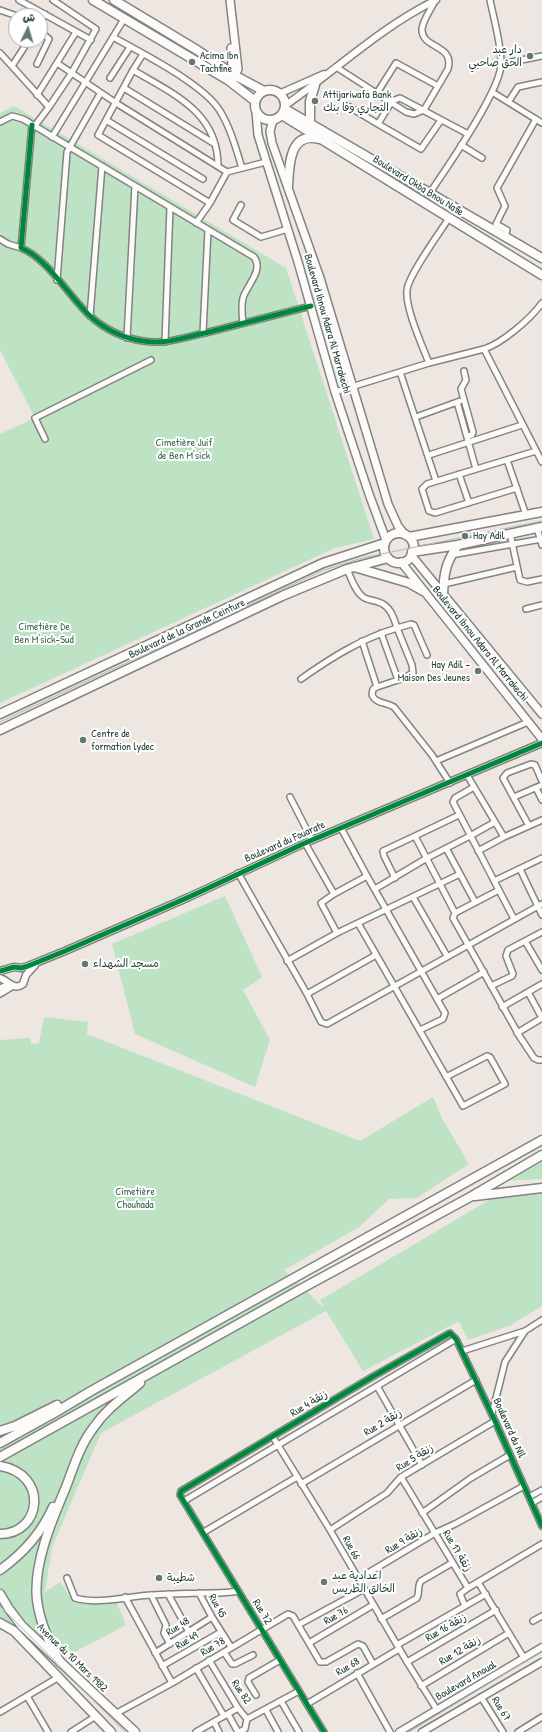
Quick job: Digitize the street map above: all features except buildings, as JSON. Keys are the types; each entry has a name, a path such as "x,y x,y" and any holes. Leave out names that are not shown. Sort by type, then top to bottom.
{"main road":[{"path":"114,0 197,50 232,78 255,101"},
{"path":"226,0 232,51 232,78"},
{"path":"230,0 238,69 232,78"},
{"path":"98,1 124,19 232,78 264,90 274,90 281,93 284,98 284,110 273,120 263,119 256,111 255,101 257,96 264,90"},
{"path":"310,123 310,101 315,85"},
{"name":"Boulevard Okba Bnou Nafie","path":"284,110 310,123 429,194 494,226 505,237 542,258"},
{"name":"Boulevard Okba Bnou Nafie","path":"284,110 322,140 542,276"},
{"name":"Boulevard Ibnou Adara Al Marrakechi","path":"256,111 258,135 288,229 335,392 368,494 386,541"},
{"name":"Boulevard Ibnou Adara Al Marrakechi","path":"273,120 270,131 272,143 320,278 388,504 398,526 407,536"},
{"path":"288,186 289,163 294,148 298,143 311,137 322,140"},
{"path":"407,536 413,544 412,554 407,560 396,562 388,558 384,550 386,541 393,534 398,533 407,536 542,512"},
{"path":"412,554 539,528"},
{"name":"Boulevard de la Grande Ceinture","path":"0,714 323,563 386,541"},
{"path":"444,594 446,567 458,545"},
{"name":"Boulevard Ibnou Adara Al Marrakechi","path":"412,554 542,714"},
{"name":"Boulevard de la Grande Ceinture","path":"0,730 313,582 350,568 388,558"},
{"name":"Boulevard Ibnou Adara Al Marrakechi","path":"401,562 542,739"},
{"path":"350,568 402,581 423,591"},
{"path":"0,1443 542,1140"},
{"path":"0,1457 472,1196 542,1155"},
{"path":"472,1196 542,1188"},
{"path":"0,1570 17,1558 42,1529 77,1454 94,1426 106,1412 156,1370"},
{"path":"0,1431 15,1426 77,1395 91,1391"},
{"path":"60,1662 44,1632 37,1600 38,1571 47,1538 77,1454"},
{"path":"0,1466 16,1470 25,1477 34,1496 32,1513 23,1526 16,1531 0,1534"},
{"name":"Avenue du 10 Mars 1982","path":"0,1594 15,1617 60,1662 135,1732"},
{"name":"Avenue du 10 Mars 1982","path":"0,1623 14,1631 59,1676 111,1732"}],"street":[{"path":"19,0 34,8"},
{"path":"21,248 33,126 49,107 71,74 91,40 96,28 53,0"},
{"path":"284,110 326,74 392,25 436,0"},
{"path":"336,67 409,113 414,114 424,110 448,69 450,59 424,38 422,33 422,27 436,0"},
{"path":"429,194 468,134 499,77 501,64 490,0"},
{"path":"48,16 91,40"},
{"path":"52,137 86,84 124,19"},
{"path":"37,95 76,32"},
{"path":"113,37 203,92 214,102 227,125 242,168"},
{"path":"110,78 130,47"},
{"path":"12,66 24,48"},
{"path":"37,64 45,48"},
{"path":"0,52 49,107"},
{"path":"143,54 98,134 210,203"},
{"path":"501,64 542,56"},
{"path":"57,63 100,94 228,172"},
{"path":"377,93 396,64 438,86"},
{"path":"133,70 195,109 210,130 218,155 218,166"},
{"path":"281,93 315,77 326,74"},
{"path":"509,101 518,88 542,82"},
{"path":"124,88 215,144"},
{"path":"492,92 509,101 542,123"},
{"path":"57,280 65,159 69,146 100,94"},
{"path":"378,124 392,101 397,98 403,98 468,134"},
{"path":"348,106 421,149 441,120"},
{"path":"0,122 7,118 16,116 69,146 254,257 257,261 258,269 243,297 243,323"},
{"path":"494,226 505,206 497,188 536,119"},
{"path":"106,120 203,179"},
{"path":"461,145 482,158"},
{"path":"196,223 210,203 228,172 266,162"},
{"path":"90,316 102,166"},
{"path":"127,338 135,186"},
{"path":"241,205 233,220 261,237 288,229"},
{"path":"165,342 170,207"},
{"path":"429,363 409,309 407,290 413,276 449,218"},
{"path":"203,333 208,230"},
{"path":"0,239 8,244 30,252 41,261 90,316 105,327 127,338 143,342 165,342 311,306"},
{"path":"335,392 429,363 484,349 505,337 541,304"},
{"path":"484,349 542,462"},
{"path":"45,439 35,418 150,360"},
{"path":"464,371 466,380 461,389 473,432 472,435 468,436"},
{"path":"400,372 429,455 436,482"},
{"path":"416,417 463,400"},
{"path":"457,402 470,443 476,469"},
{"path":"429,455 522,425"},
{"path":"517,488 438,512 429,511 422,489 427,484 536,451"},
{"path":"507,460 526,515"},
{"path":"459,474 469,502"},
{"path":"539,528 542,546"},
{"path":"510,533 520,580 527,582 542,579"},
{"path":"452,555 541,539"},
{"path":"350,568 362,597 380,602 386,606 394,618 413,670 411,675 377,686 372,692 374,699 394,707 436,761 450,783"},
{"path":"444,584 517,568"},
{"path":"526,609 542,605"},
{"path":"301,678 331,658 362,641 411,624 414,625 427,655"},
{"path":"381,634 398,680"},
{"path":"362,641 377,686"},
{"path":"436,761 528,722"},
{"name":"Boulevard du Fouarate","path":"0,970 17,967 21,968 37,963 183,900 305,843 542,743"},
{"path":"529,826 514,797 503,780 504,775 533,764 537,768 542,781"},
{"path":"467,775 504,837"},
{"path":"514,797 542,785"},
{"path":"474,787 454,798 453,802 458,815 514,919"},
{"path":"536,788 542,800"},
{"path":"290,797 312,840"},
{"path":"395,878 383,852 458,815"},
{"path":"478,851 504,837 542,820"},
{"path":"375,889 427,858 495,822"},
{"path":"341,828 445,1013 443,1019 420,1030"},
{"path":"415,836 455,913"},
{"path":"305,843 334,894"},
{"path":"446,848 476,902"},
{"path":"494,881 542,858"},
{"path":"520,869 540,905 542,915"},
{"path":"238,873 307,994 321,1022 327,1024 421,970 540,905"},
{"path":"287,961 337,933 440,885 460,874"},
{"path":"337,933 320,903 367,876"},
{"path":"499,890 455,913 452,916 453,920 484,972 517,1033 534,1058 542,1060"},
{"path":"413,897 447,956"},
{"path":"358,923 395,986 446,1077 463,1106 505,1084 493,1058 487,1056 446,1077"},
{"path":"491,986 512,976 513,971 506,956 508,950 542,932"},
{"path":"525,941 542,970"},
{"path":"307,994 376,955"},
{"name":"Boulevard du Fouarate","path":"10,983 18,987 23,984 26,975 37,963"},
{"path":"10,983 6,974 11,968"},
{"path":"21,968 26,975"},
{"path":"437,999 484,972"},
{"path":"0,978 10,983"},
{"path":"0,988 10,983"},
{"path":"0,994 10,983"},
{"path":"502,1007 542,984"},
{"path":"517,1033 542,1018 528,992"},
{"path":"462,1351 525,1331 542,1320"},
{"path":"492,1414 505,1362 525,1331"},
{"name":"Rue 4 زنقة","path":"447,1334 452,1334 456,1339 377,1386 184,1501 180,1495 181,1491 447,1334"},
{"name":"Boulevard du Nil","path":"456,1339 492,1414 542,1526"},
{"name":"Rue 2 زنقة","path":"301,1484 476,1380"},
{"path":"377,1386 422,1465"},
{"name":"Rue 5 زنقة","path":"330,1530 387,1493 401,1478 495,1421"},
{"name":"Rue 66","path":"273,1437 296,1477 330,1530 421,1686 437,1710"},
{"path":"422,1513 471,1478 510,1455"},
{"path":"204,1532 296,1477"},
{"name":"Rue 17 زنقة","path":"401,1478 468,1588 460,1594 465,1606"},
{"name":"Rue 9 زنقة","path":"358,1579 435,1533 455,1524 524,1486"},
{"path":"529,1497 542,1490"},
{"path":"532,1503 542,1497"},
{"name":"Rue 72","path":"184,1501 324,1732"},
{"path":"468,1588 542,1544"},
{"path":"381,1619 417,1598 419,1593 418,1585 421,1581 452,1563"},
{"path":"67,1578 75,1598 87,1600 168,1594 224,1594 238,1591"},
{"path":"478,1582 524,1658"},
{"path":"298,1625 364,1589"},
{"path":"168,1594 189,1632"},
{"name":"Rue 45","path":"199,1594 231,1647"},
{"path":"398,1647 486,1594"},
{"path":"151,1595 166,1625 164,1633 170,1644"},
{"path":"125,1597 172,1683"},
{"name":"Rue 76","path":"308,1643 373,1605"},
{"name":"Rue 16 زنقة","path":"407,1662 496,1610"},
{"name":"Rue 78","path":"115,1714 172,1683 288,1614 293,1616 320,1662 322,1663 358,1644 361,1644 373,1664"},
{"path":"533,1622 542,1616"},
{"name":"Rue 48","path":"155,1653 212,1617"},
{"name":"Rue 49","path":"162,1666 221,1632"},
{"name":"Rue 12 زنقة","path":"421,1686 509,1633"},
{"name":"Rue 68","path":"307,1704 398,1647"},
{"name":"Boulevard Anoual","path":"399,1732 542,1648"},
{"path":"224,1652 232,1664 253,1655"},
{"name":"Rue 82","path":"209,1660 238,1708 247,1719 245,1728 238,1732"},
{"path":"256,1695 248,1682 249,1678 280,1660"},
{"name":"Boulevard Anoual","path":"422,1732 542,1662"},
{"path":"196,1668 238,1732"},
{"path":"357,1673 390,1732"},
{"path":"0,1712 59,1676"},
{"path":"247,1719 299,1691"},
{"path":"27,1696 48,1732"},
{"name":"Rue 67","path":"482,1697 503,1732"},
{"path":"281,1701 299,1732"},
{"path":"198,1731 238,1708"},
{"path":"266,1710 278,1732"},
{"path":"71,1732 96,1716"},
{"path":"518,1732 542,1717"},
{"path":"214,1722 219,1732"}],"green space":[{"name":"Cimetière Juif de Ben M'sick","path":"14,106 286,268 374,539 335,548 0,703 0,434 35,418 0,350 0,113"},
{"path":"225,896 262,977 243,990 270,1040 255,1087 135,1034 112,944"},
{"name":"Cimetière Chouhada","path":"44,1017 88,1022 87,1034 360,1141 433,1097 442,1118 469,1164 417,1198 389,1199 359,1227 284,1270 325,1309 320,1300 491,1199 542,1193 542,1306 509,1326 468,1340 459,1321 363,1371 326,1311 101,1433 52,1547 45,1592 60,1582 73,1601 117,1603 126,1625 69,1655 62,1649 0,1621 0,1040 30,1038 31,1044 39,1043"},
{"path":"542,1160 542,1179 503,1181"}],"tram line":[{"path":"0,722 324,570 362,558 542,521"},
{"path":"0,1606 125,1732"},
{"path":"409,1732 542,1651"}],"cycle path":[{"path":"32,125 21,248 40,260 81,307 101,325 128,338 159,342 205,333 311,306"},
{"path":"0,971 14,967 21,968 28,966 65,951 189,897 305,843 542,743"},
{"path":"324,1732 180,1495 181,1491 372,1377 450,1333 456,1339 542,1526"}],"place":[{"name":"دار عبد الحق صاحبي","path":"530,56"},
{"name":"Acima Ibn Tachfine","path":"192,62"},
{"name":"Attijariwafa Bank التجاري وفا بنك","path":"315,101"},
{"name":"Hay Adil","path":"465,536"},
{"name":"Hay Adil - Maison Des Jeunes","path":"478,671"},
{"name":"Centre de formation lydec","path":"83,740"},
{"name":"مسجد الشهداء","path":"85,964"},
{"name":"شطيبة","path":"159,1578"},
{"name":"اعدادية عبد الخالق الطريس","path":"324,1582"}],"park label":[{"name":"Cimetière De Ben M'sick-Sud","path":"44,633"}]}
